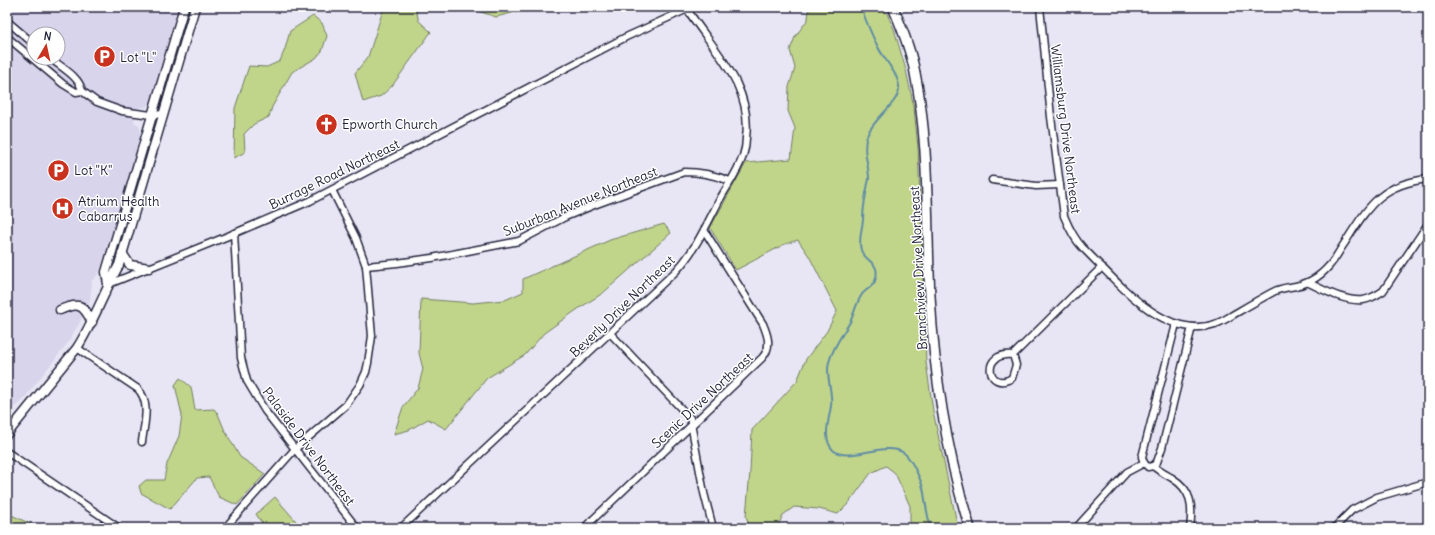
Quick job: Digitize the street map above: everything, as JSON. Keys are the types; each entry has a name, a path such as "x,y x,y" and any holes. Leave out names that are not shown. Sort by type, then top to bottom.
{"main road":[{"path":"108,284 106,272 184,7"},
{"path":"7,434 77,348 92,322 108,284 119,265 196,7"},
{"name":"Branchview Drive Northeast","path":"893,7 904,33 913,62 922,110 930,295 935,354 949,443 970,528"},
{"path":"122,253 130,264 149,268"},
{"path":"60,310 75,305 79,306 85,310 92,322"}],"street":[{"name":"Williamsburg Drive Northeast","path":"1040,7 1051,117 1064,216 1078,243 1132,296 1160,317 1176,324 1192,327 1215,324 1276,290 1309,283 1320,276 1330,265 1364,212 1383,194 1404,183 1428,179"},
{"name":"Beverly Drive Northeast","path":"402,528 683,263 704,230 743,156 748,130 747,110 735,77 690,8"},
{"name":"Burrage Road Northeast","path":"108,284 310,201 626,37 690,8"},
{"path":"7,21 26,37"},
{"path":"7,37 63,84 76,92 82,91"},
{"path":"60,66 77,80 81,85 82,91 97,102 122,111 151,115 164,114"},
{"name":"Suburban Avenue Northeast","path":"366,266 432,258 519,241 565,217 684,172 698,172 730,181"},
{"path":"992,180 1036,186 1060,185"},
{"path":"225,528 295,449 346,405 360,385 366,372 372,336 366,266 356,238 332,190"},
{"path":"1309,283 1329,292 1356,300 1368,299 1384,291 1428,224"},
{"name":"Scenic Drive Northeast","path":"584,528 762,358 768,348 769,342 763,324 704,230"},
{"name":"Palaside Drive Northeast","path":"234,233 241,358 244,372 250,387 265,411 357,528"},
{"path":"1013,356 1102,267"},
{"path":"1176,324 1142,457 1144,463 1148,467 1153,466 1183,485 1187,491 1192,512 1190,528"},
{"path":"1153,466 1157,462 1162,448 1192,327"},
{"path":"610,333 690,418 704,493 713,528"},
{"path":"77,348 142,393 146,407 142,442"},
{"path":"1007,354 1013,356 1016,365 1012,378 1006,382 997,380 992,376 990,371 991,365 995,358 1007,354"},
{"path":"7,452 119,528"},
{"path":"1076,528 1128,472 1144,463"},
{"path":"1334,528 1352,510 1377,497 1428,482"}],"shaded area":[{"name":"Atrium Health Cabarrus","path":"7,7 178,8 151,101 146,107 137,108 134,122 139,125 141,134 101,268 97,276 91,281 90,300 79,324 67,344 23,400 15,406 10,413 7,420"}],"green space":[{"path":"384,7 415,7 419,21 431,32 392,86 381,96 363,102 355,73 368,57"},
{"path":"466,7 535,7 496,17"},
{"path":"809,7 884,7 894,29 906,70 914,108 918,148 926,362 933,411 958,528 910,528 910,506 895,473 886,466 871,473 848,504 838,514 819,509 794,507 783,515 777,528 750,528 746,516 752,430 797,381 806,359 827,331 837,311 809,256 798,240 785,244 736,270 710,228 746,163 791,159 795,128 788,111 789,87 795,68 790,50 795,37 808,19"},
{"path":"313,16 322,23 327,36 322,51 316,58 292,72 272,107 269,117 254,124 244,134 245,152 234,158 235,108 249,66 267,67 280,61 290,31"},
{"path":"664,224 671,233 603,293 544,333 525,355 487,378 446,429 428,419 409,430 394,434 403,407 418,388 423,369 419,353 421,299 473,303 505,300 523,292 523,279 610,240"},
{"path":"180,378 191,387 195,410 214,409 240,457 265,474 237,505 219,497 209,477 197,478 170,509 141,493 139,486 146,480 164,480 167,464 179,436 182,415 175,385"},
{"path":"275,497 302,528 265,528 256,514"},
{"path":"7,513 33,525 35,528 7,528"}],"waterway":[{"path":"861,7 875,42 897,78 899,88 895,100 874,124 867,136 865,152 869,179 864,204 860,246 863,254 875,266 877,275 874,283 862,294 859,299 850,322 836,346 829,362 828,373 831,406 827,435 830,446 833,450 840,454 848,455 887,449 904,453 913,465 921,483 931,528"}],"place":[{"name":"Lot \"L\"","path":"104,57"},
{"name":"Epworth Church","path":"327,124"},
{"name":"Lot \"K\"","path":"58,170"},
{"name":"Atrium Health Cabarrus","path":"63,208"}]}
